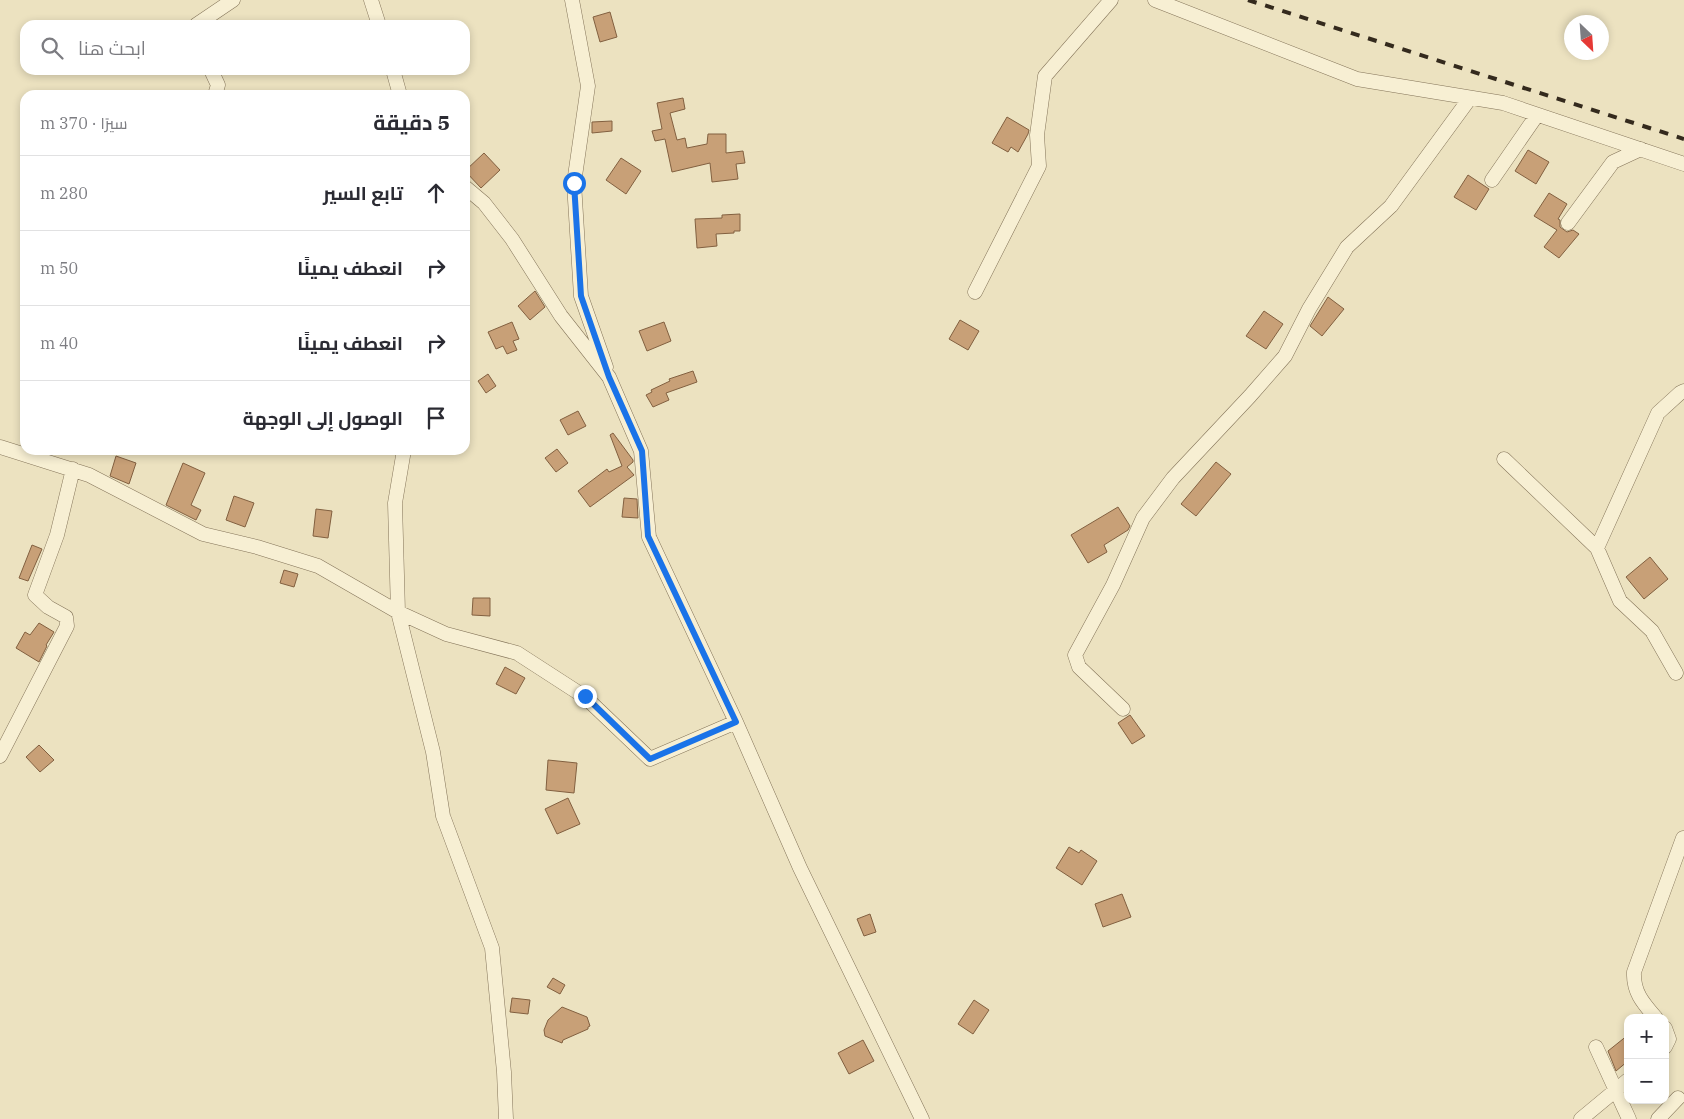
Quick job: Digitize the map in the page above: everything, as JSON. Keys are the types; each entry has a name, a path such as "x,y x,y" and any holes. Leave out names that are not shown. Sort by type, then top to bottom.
{"street":[{"path":"203,20 233,0"},
{"path":"371,0 377,20"},
{"path":"572,0 588,86 574,183 581,296 609,377 642,451 648,536 736,722 800,868 922,1119"},
{"path":"975,292 1039,166 1036,135 1045,76 1111,0"},
{"path":"1155,0 1357,79 1504,103 1684,164"},
{"path":"213,75 218,85 216,90"},
{"path":"394,75 399,90"},
{"path":"1123,709 1079,667 1075,655 1113,585 1143,518 1173,478 1285,356 1309,309 1348,247 1392,206 1470,98"},
{"path":"1492,180 1537,115"},
{"path":"1568,223 1613,162 1641,150"},
{"path":"470,191 484,203 512,239 561,316 609,377"},
{"path":"1597,548 1658,413 1684,391"},
{"path":"0,447 20,453"},
{"path":"27,455 89,475 203,534 257,547 318,566 398,612 446,634 518,653 585,696 650,759 736,722"},
{"path":"403,455 396,503 398,612 433,752 443,816 492,948 504,1072 506,1119"},
{"path":"1504,459 1597,548 1620,601 1652,631 1676,673"},
{"path":"0,756 67,626 66,617 48,607 35,595 57,535 73,469"},
{"path":"1653,1014 1638,996 1635,989 1634,972 1683,838"},
{"path":"1596,1047 1629,1119"},
{"path":"1581,1119 1624,1083"},
{"path":"1658,1119 1678,1098"}],"building":[{"path":"610,12 617,37 600,42 593,17"},
{"path":"683,98 685,109 670,113 677,140 685,138 687,148 707,144 708,134 726,134 726,153 743,151 745,163 736,164 738,179 712,182 710,163 672,172 665,139 655,141 652,131 662,129 657,103"},
{"path":"1007,117 1029,130 1018,152 1011,147 1008,152 992,143"},
{"path":"612,121 612,131 592,133 592,122"},
{"path":"1528,150 1549,162 1536,184 1515,171"},
{"path":"484,153 500,170 481,188 470,176 470,166"},
{"path":"621,158 641,171 626,194 606,180"},
{"path":"1468,175 1489,189 1476,210 1454,197"},
{"path":"1549,193 1567,204 1558,219 1560,220 1560,227 1567,232 1573,230 1579,234 1559,258 1544,247 1557,230 1534,216"},
{"path":"740,214 740,231 716,234 717,246 697,248 695,219 722,218 722,215"},
{"path":"535,291 545,307 530,320 518,306"},
{"path":"1328,297 1344,309 1322,336 1310,326"},
{"path":"1264,311 1283,324 1266,349 1246,336"},
{"path":"960,320 979,331 968,350 949,339"},
{"path":"512,322 519,339 513,341 517,350 507,354 503,346 496,349 488,332"},
{"path":"664,322 671,341 647,351 639,331"},
{"path":"693,371 697,382 666,393 669,400 653,407 646,395 652,392 651,390 670,381 669,379"},
{"path":"488,374 496,386 486,393 478,381"},
{"path":"578,411 586,426 568,435 560,420"},
{"path":"613,433 633,460 627,467 634,475 590,507 578,491 607,469 609,472 622,466 610,435"},
{"path":"557,449 568,463 556,472 545,458"},
{"path":"116,456 136,463 129,484 110,476"},
{"path":"1216,462 1231,474 1196,516 1181,504"},
{"path":"183,463 205,473 191,505 201,510 196,520 166,505"},
{"path":"234,496 254,503 245,527 226,520"},
{"path":"624,498 637,499 638,518 622,517"},
{"path":"1118,507 1130,526 1128,530 1104,545 1107,552 1088,563 1071,535"},
{"path":"316,509 332,511 328,538 313,536"},
{"path":"32,545 42,549 28,581 19,578"},
{"path":"1650,557 1668,579 1644,599 1626,577"},
{"path":"284,570 298,574 294,587 280,583"},
{"path":"473,598 490,598 490,616 472,615"},
{"path":"39,623 54,632 39,662 16,648 25,632 30,635"},
{"path":"505,667 525,678 516,694 496,684"},
{"path":"1130,715 1145,736 1132,744 1118,723"},
{"path":"39,745 54,760 40,772 26,757"},
{"path":"548,760 577,763 574,793 546,790"},
{"path":"568,798 580,824 557,834 545,809"},
{"path":"1069,847 1079,853 1081,850 1097,861 1082,885 1056,868"},
{"path":"1122,894 1131,917 1103,927 1095,904"},
{"path":"870,914 876,932 864,936 857,919"},
{"path":"553,978 565,985 560,994 547,987"},
{"path":"512,998 530,1000 528,1014 510,1012"},
{"path":"974,1000 989,1010 973,1034 958,1024"},
{"path":"562,1007 587,1017 590,1026 588,1029 563,1040 562,1043 545,1036 544,1030 548,1020"},
{"path":"1624,1038 1624,1064 1616,1071 1608,1051"},
{"path":"863,1040 874,1061 849,1074 838,1053"}],"railway":[{"path":"1248,0 1684,139"}],"route":[{"path":"574,183 581,296 609,377 642,451 648,536 736,722 650,759 585,696"}]}
